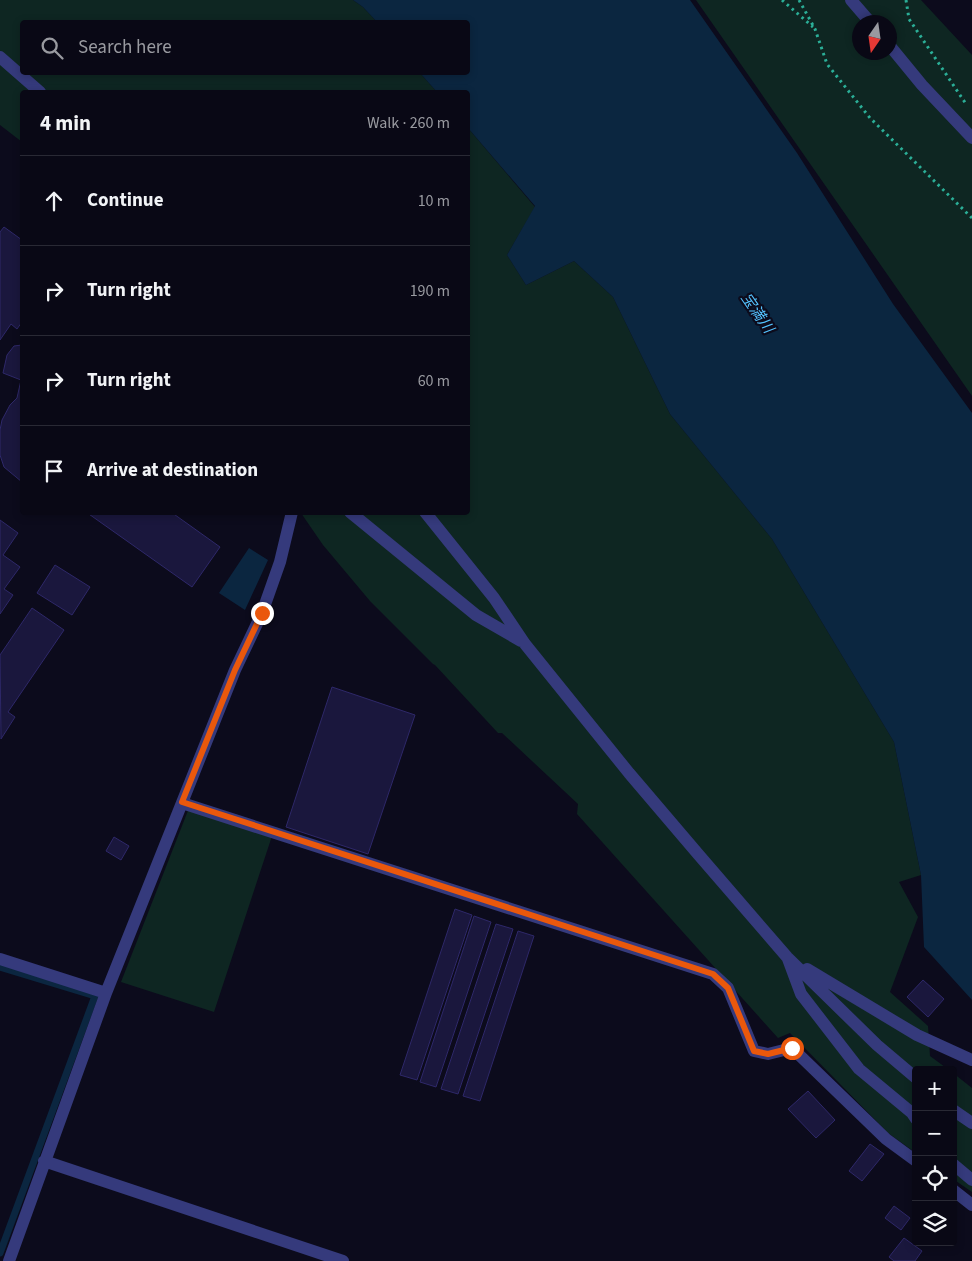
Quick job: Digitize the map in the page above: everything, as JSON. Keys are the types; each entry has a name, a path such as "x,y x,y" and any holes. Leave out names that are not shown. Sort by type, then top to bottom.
{"street":[{"path":"851,0 864,15"},
{"path":"897,55 922,85 972,138"},
{"path":"0,57 20,74"},
{"path":"21,75 38,90"},
{"path":"9,1261 106,993 235,670 262,613 280,562 291,515"},
{"path":"354,515 476,614 525,644"},
{"path":"427,515 494,598 525,644 629,773 787,957 877,1045 912,1075"},
{"path":"182,802 713,974 728,988 754,1051 768,1054 792,1048 886,1138 912,1158"},
{"path":"787,957 917,1036 972,1060"},
{"path":"787,957 800,994 859,1069 912,1113"},
{"path":"0,959 106,993"},
{"path":"954,1111 972,1124"},
{"path":"44,1160 343,1261"},
{"path":"957,1167 972,1180"},
{"path":"957,1193 972,1205"}],"path":[{"path":"782,0 815,29"},
{"path":"799,0 815,29 827,64 870,118 972,218"},
{"path":"906,0 908,19 970,109"}],"green space":[{"path":"0,0 353,0 363,7 375,20 20,20 20,75 422,75 435,90 20,90 20,140 0,125"},
{"path":"696,0 921,0 972,55 972,396"},
{"path":"470,130 535,207 507,255 526,285 574,261 613,297 670,414 772,539 894,742 921,875 899,882 918,917 890,992 928,1026 930,1056 944,1066 912,1066 912,1150 888,1133 790,1033 778,1038 577,814 578,804 502,733 498,733 435,665 370,601 323,545 302,515 470,515"},
{"path":"189,808 272,836 214,1012 121,982"},
{"path":"957,1076 972,1088 972,1192 957,1182"}],"water":[{"name":"宝満川","path":"353,0 690,0 797,153 893,304 972,413 972,1000 924,947 921,875 894,742 772,539 670,414 613,297 574,261 526,285 507,255 535,206 470,130 470,90 435,90 422,75 470,75 470,20 375,20 363,7"},
{"path":"249,548 268,560 245,610 219,593"}],"building":[{"path":"4,227 20,239 20,325 17,329 11,324 0,340 0,232"},
{"path":"20,345 20,380 3,373 7,355 14,346"},
{"path":"20,384 20,480 4,467 0,455 2,420 10,405 17,398"},
{"path":"90,515 175,515 220,547 192,587"},
{"path":"0,520 18,533 3,555 20,567 4,589 13,595 0,614"},
{"path":"55,565 90,587 72,615 37,593"},
{"path":"32,608 64,630 8,712 15,717 1,739 0,655"},
{"path":"332,687 415,715 368,854 286,827"},
{"path":"114,837 129,846 121,860 106,851"},
{"path":"455,909 472,915 417,1080 400,1075"},
{"path":"474,916 491,922 436,1087 420,1082"},
{"path":"496,924 513,929 458,1094 441,1089"},
{"path":"518,931 534,936 480,1101 463,1096"},
{"path":"923,980 944,999 928,1017 907,997"},
{"path":"808,1091 835,1120 816,1138 788,1109"},
{"path":"870,1144 884,1154 862,1181 849,1171"},
{"path":"894,1206 910,1218 901,1230 885,1218"},
{"path":"904,1238 912,1244 912,1246 922,1251 915,1261 894,1261 889,1257"}],"waterway":[{"path":"0,967 95,996 0,1253"}],"route":[{"path":"262,613 235,670 182,802 713,974 728,988 754,1051 768,1054 792,1048"}]}
